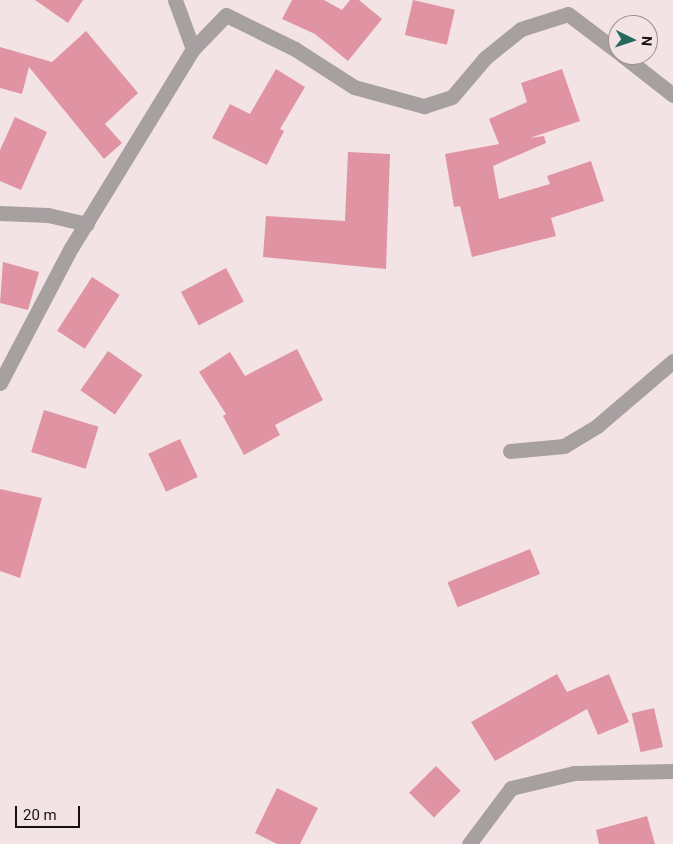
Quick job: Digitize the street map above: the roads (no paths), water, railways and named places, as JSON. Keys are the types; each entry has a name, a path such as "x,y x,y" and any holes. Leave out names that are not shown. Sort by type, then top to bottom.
{"street":[{"path":"176,0 193,49"},
{"path":"0,383 87,224 193,49 226,15 295,49 354,87 424,106 452,97 485,58 520,29 568,14 608,44"},
{"path":"635,65 673,95"},
{"path":"0,213 48,215 87,224"},
{"path":"510,451 564,446 596,426 673,361"},
{"path":"469,844 511,788 574,772 673,771"}]}
